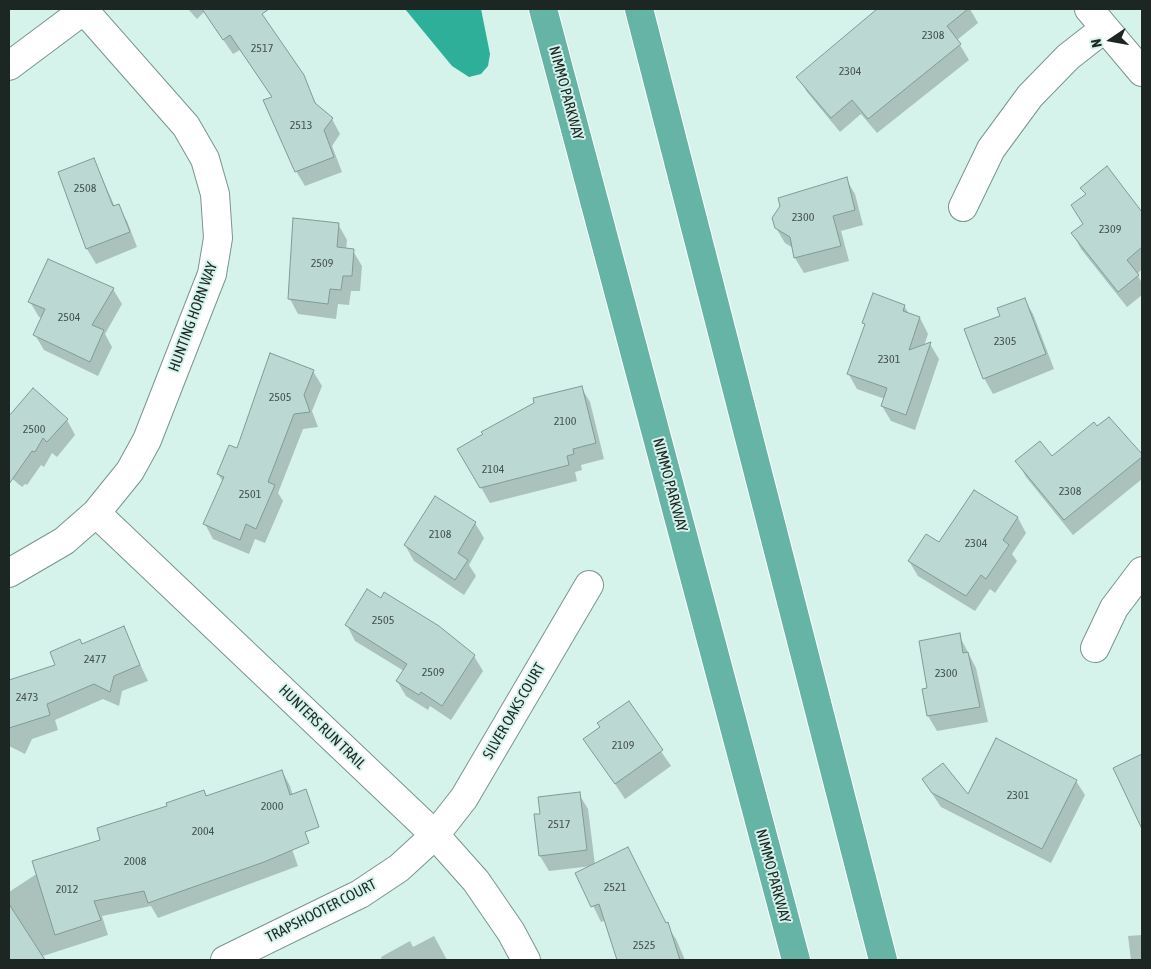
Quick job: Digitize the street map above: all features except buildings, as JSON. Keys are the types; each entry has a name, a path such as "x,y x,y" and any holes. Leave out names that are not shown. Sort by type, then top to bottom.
{"highway":[{"name":"NIMMO PARKWAY","path":"543,9 796,960"},
{"path":"639,9 883,960"}],"street":[{"path":"9,66 84,10"},
{"name":"HUNTING HORN WAY","path":"9,573 64,541 96,513 130,471 147,440 212,274 218,238 215,194 204,158 186,126 84,10"},
{"path":"963,207 992,149 1030,96 1068,57 1097,19 1142,72"},
{"name":"HUNTERS RUN TRAIL","path":"96,513 435,835 476,881 511,932 526,960"},
{"path":"1095,648 1114,608 1142,571"},
{"name":"SILVER OAKS COURT","path":"435,835 464,798 589,584"},
{"name":"TRAPSHOOTER COURT","path":"225,960 360,894 399,868 435,835"}],"shaded area":[{"path":"405,9 481,9 490,54 488,66 481,74 469,77 452,66"}]}
